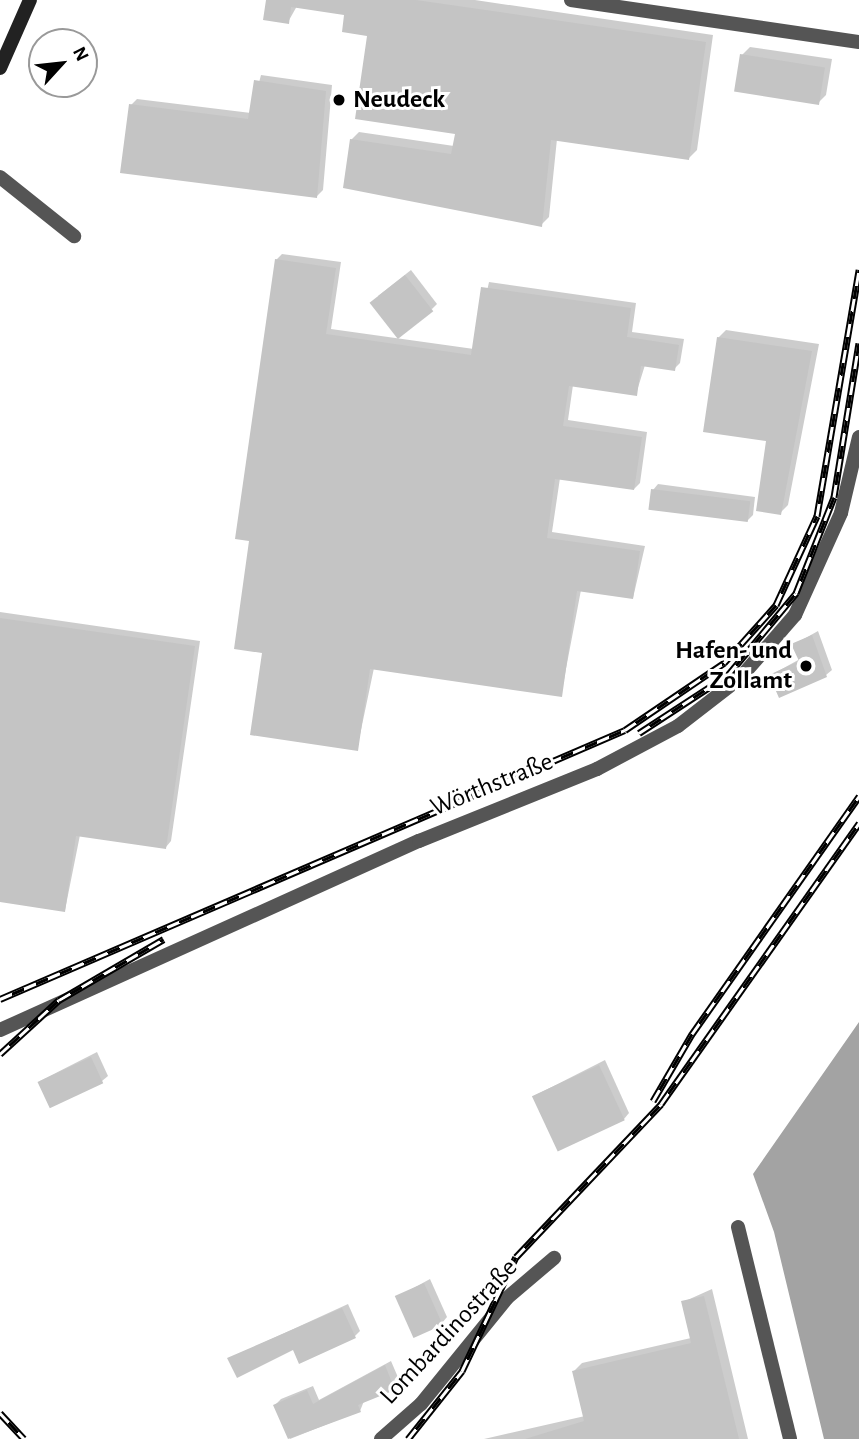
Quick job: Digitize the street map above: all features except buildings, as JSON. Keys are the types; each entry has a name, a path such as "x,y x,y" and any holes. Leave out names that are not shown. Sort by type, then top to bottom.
{"street":[{"path":"0,68 30,0"},
{"path":"571,0 859,42"},
{"path":"0,177 74,236"},
{"name":"Wörthstraße","path":"0,1030 419,841 597,769 678,726 740,678 796,615 841,513 859,437"},
{"path":"738,1227 790,1439"},
{"name":"Lombardinostraße","path":"381,1439 421,1404 507,1298 554,1258"}],"shaded area":[{"path":"859,1022 859,1439 824,1439 774,1232 753,1174"}],"railway":[{"path":"0,999 625,730 724,663 776,605 817,516 859,270"},
{"path":"639,733 728,675 796,593 834,497 859,343"},
{"path":"653,1101 692,1034 859,796"},
{"path":"408,1439 462,1371 516,1257 661,1104 859,823"},
{"path":"0,1054 59,1000 164,939"},
{"path":"0,1413 24,1439"}],"place":[{"name":"Neudeck","path":"339,100"},
{"name":"Hafen- und Zollamt","path":"806,666"}]}
